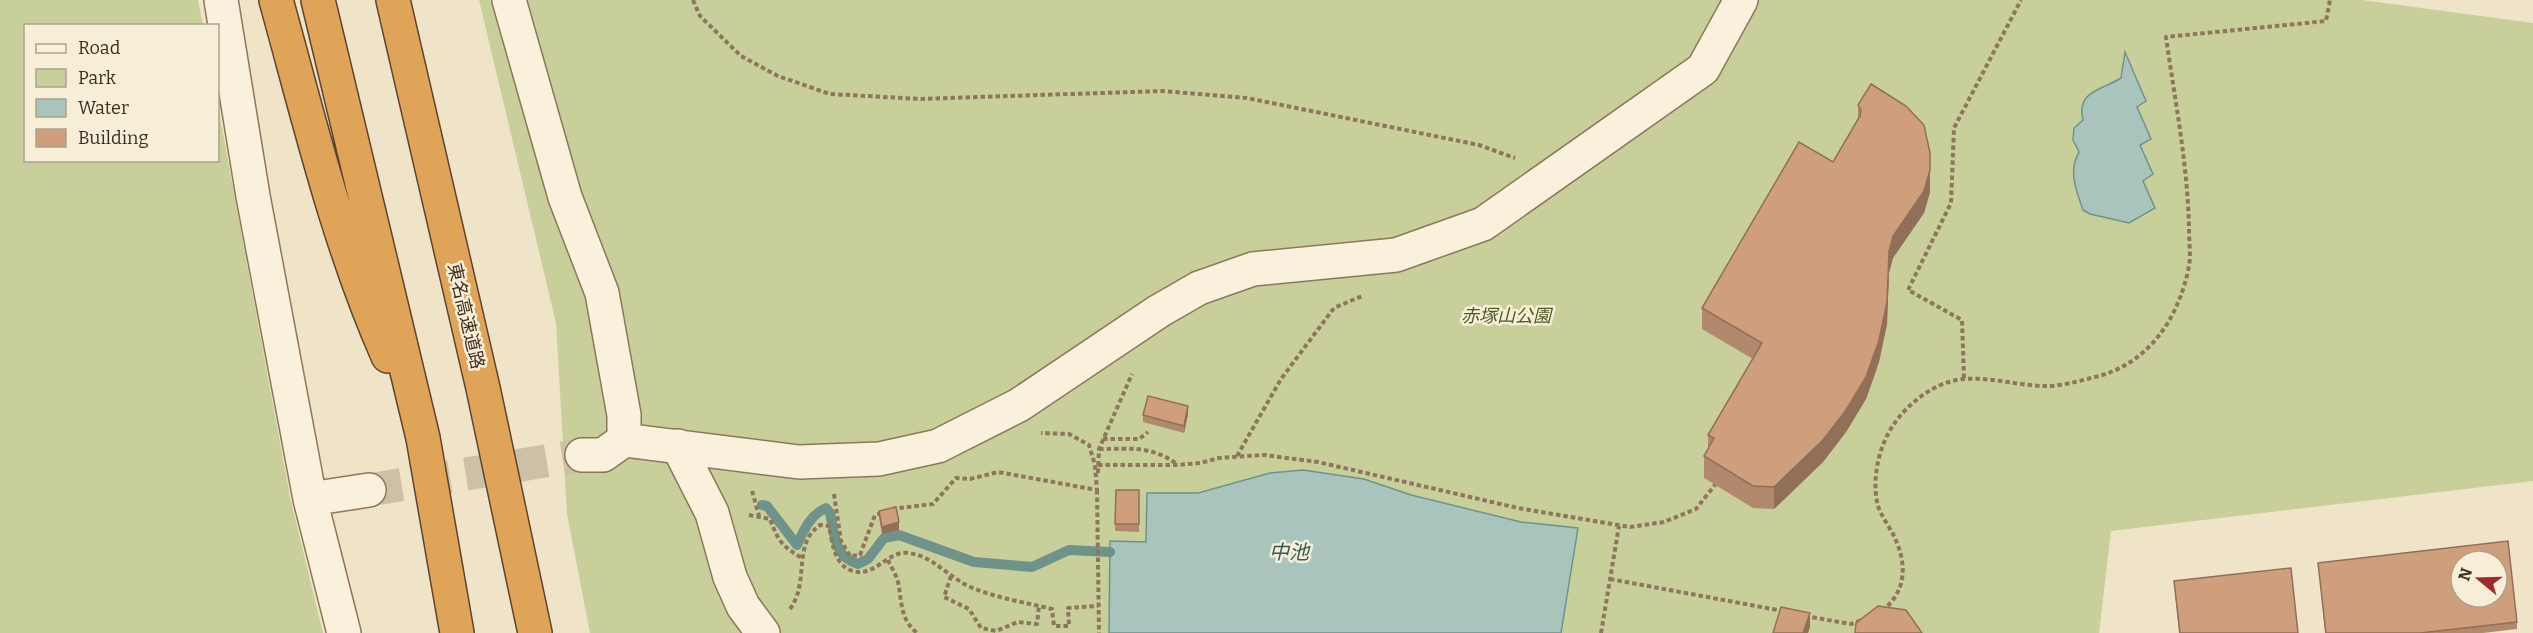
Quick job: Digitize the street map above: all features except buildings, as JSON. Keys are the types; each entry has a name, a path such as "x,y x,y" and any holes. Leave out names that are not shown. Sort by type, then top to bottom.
{"highway":[{"path":"276,0 319,157 368,310 423,438"},
{"path":"318,0 423,438 457,633"},
{"name":"東名高速道路","path":"393,0 480,376 535,633"}],"street":[{"path":"221,0 254,196 310,499 344,633"},
{"path":"509,0 565,197 602,293 624,415 624,440"},
{"path":"582,455 603,455 624,440 799,462 879,459 938,446 1019,405 1159,311 1199,288 1253,269 1395,255 1483,224 1703,69 1741,0"},
{"path":"678,446 712,513 730,576 743,606 763,633"},
{"path":"310,499 369,490"}],"path":[{"path":"693,0 700,16 741,56 778,76 830,94 920,99 1162,91 1247,98 1479,145 1555,173"},
{"path":"1964,378 1962,320 1908,291 1951,203 1954,128 2020,0"},
{"path":"1880,613 1895,601 1903,580 1903,564 1899,547 1878,506 1876,481 1884,439 1895,422 1913,403 1936,388 1964,378 2045,387 2114,372 2143,354 2165,330 2181,297 2190,264 2189,201 2166,37 2326,21 2330,0"},
{"path":"1236,456 1281,379 1334,308 1378,290 1383,256"},
{"path":"1096,490 1099,449 1135,368"},
{"path":"1019,405 1032,428 1043,434 1070,434 1089,445 1095,465 1099,633"},
{"path":"1103,439 1139,439 1148,432"},
{"path":"1099,449 1143,449 1157,452 1178,465"},
{"path":"1098,465 1178,465 1236,456 1263,455 1318,462 1518,508 1619,526 1664,522 1696,509 1718,481"},
{"path":"827,486 834,493 841,542 850,556 860,555 875,515 897,508 933,504 956,478 970,479 998,472 1096,490"},
{"path":"752,484 759,516"},
{"path":"712,513 759,516 770,519 776,538 784,548 802,558"},
{"path":"788,611 801,588 802,558 811,531 820,525 829,526 834,550 841,564 859,573 876,568 896,554 908,553 929,560 969,586 1017,602 1052,609 1053,626 1069,626 1068,608 1098,606"},
{"path":"1601,633 1619,526"},
{"path":"888,560 897,579 900,603 906,622 917,633"},
{"path":"951,576 944,597 969,609 981,628 996,631 1018,622 1037,624 1039,606"},
{"path":"1610,579 1851,624 1865,619"}],"green space":[{"path":"0,0 198,0 203,24 24,24 24,162 219,162 219,111 290,497 323,633 0,633"},
{"name":"赤塚山公園","path":"479,0 2362,0 2533,23 2533,481 2111,531 2099,633 590,633 567,514 556,323"}],"water":[{"path":"2125,52 2146,101 2137,107 2151,139 2140,145 2153,174 2143,181 2155,208 2129,223 2090,214 2083,210 2074,173 2079,152 2073,140 2074,128 2083,120 2083,103 2092,93 2121,78"},
{"name":"中池","path":"1303,470 1364,479 1411,495 1521,522 1578,528 1561,633 1109,633 1110,541 1146,542 1147,493 1198,493 1270,473"}],"waterway":[{"path":"762,505 767,506 797,545 812,519 826,508 830,513 840,551 850,561 858,564 868,559 884,538 899,535 974,562 1032,567 1069,550 1110,552"}],"tunnel":[{"path":"369,490 582,455"}]}
